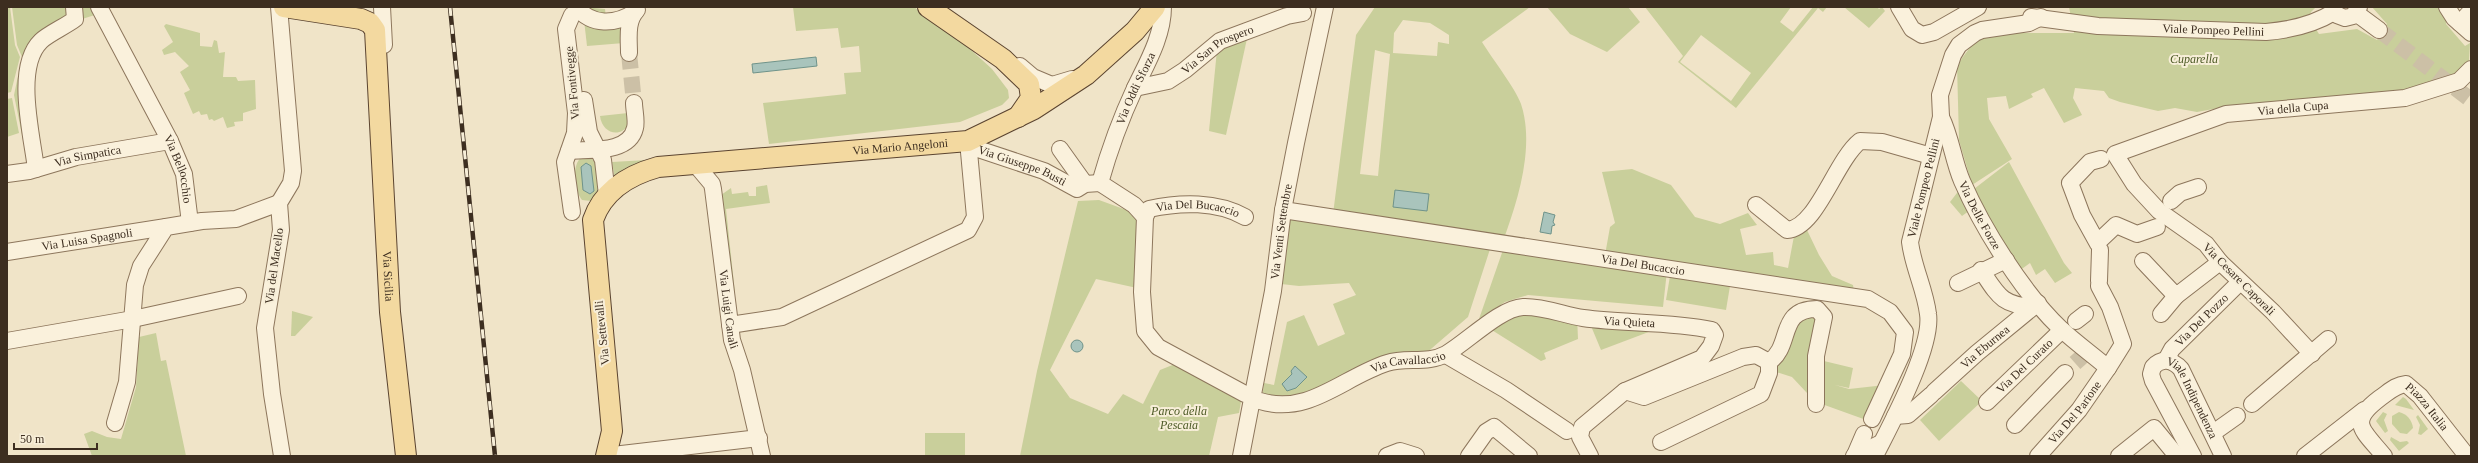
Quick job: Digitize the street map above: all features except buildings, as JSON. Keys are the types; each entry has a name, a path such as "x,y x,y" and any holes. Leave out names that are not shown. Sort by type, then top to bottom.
{"main road":[{"name":"Via Sicilia","path":"284,7 361,18 370,23 375,30 381,168 390,312 406,456"},
{"path":"928,7 1002,59 1029,84 1031,98 1017,118"},
{"name":"Via Mario Angeloni","path":"602,202 626,181 649,170 968,141 1017,118 1076,83 1094,69 1135,31 1155,7"},
{"name":"Via Settevalli","path":"602,202 593,220 593,233 612,431 610,452"}],"street":[{"path":"36,169 26,77 33,51 42,40 75,19 74,7"},
{"name":"Via Bellocchio","path":"99,7 170,141 184,174 190,222"},
{"path":"115,423 127,382 135,285 140,266 166,227 190,222 236,219 279,203 291,183 293,171 279,7"},
{"path":"379,95 385,75 382,7"},
{"path":"942,7 968,28 1016,62 1033,77 1043,82 1058,85 1094,69"},
{"name":"Via Oddi Sforza","path":"1092,181 1135,88 1149,62 1163,16 1163,7"},
{"name":"Via Venti Settembre","path":"1240,456 1273,291 1283,210 1325,7"},
{"path":"1899,7 1912,29 1922,35 1934,32 1978,7"},
{"path":"2448,7 2467,22"},
{"path":"573,10 592,20 602,22 620,20 638,9"},
{"path":"629,46 631,18 638,9"},
{"path":"2333,9 2345,18 2357,10 2379,30"},
{"name":"Viale Pompeo Pellini","path":"1878,449 1895,416 1925,344 1929,327 1928,313 1912,258 1910,242 1941,117 1940,95 1952,55 1966,38 1982,30 2029,23 2042,12 2098,26 2266,32 2289,30 2323,19 2333,9"},
{"name":"Via Fontivegge","path":"573,10 579,44 585,111 589,132 598,148 602,160 602,202 566,212 565,162 575,133 576,113 566,29 573,10"},
{"name":"Via San Prospero","path":"1135,88 1168,81 1185,70 1220,41 1287,16 1303,13"},
{"name":"Via della Cupa","path":"2099,245 2082,216 2070,183 2090,162 2226,114 2405,98 2459,81 2471,70"},
{"path":"569,151 622,145 628,141 636,126 634,103"},
{"name":"Via Delle Forze","path":"1941,117 1948,130 1962,180 2006,260 2035,305 2070,325 2077,362 2108,368"},
{"name":"Via Simpatica","path":"7,174 36,169 76,157 170,141"},
{"path":"730,325 782,317 968,230 975,217 968,141"},
{"name":"Via Giuseppe Busti","path":"968,141 981,150 1044,171 1092,181 1147,213"},
{"path":"1756,205 1787,230 1795,230 1802,225 1815,209 1849,150 1860,141 1882,142 1931,156"},
{"path":"1060,149 1092,181"},
{"name":"Via Cesare Caporali","path":"2108,156 2162,217 2206,244 2220,262 2273,312 2312,354"},
{"name":"Via Luigi Canali","path":"696,165 712,184 730,325 759,438 762,456"},
{"path":"2099,245 2116,225 2137,234 2162,217 2180,193 2198,186"},
{"name":"Via del Macello","path":"279,203 281,230 265,328 272,394 282,456"},
{"name":"Via Del Bucaccio","path":"1147,213 1173,204 1196,204 1236,212 1246,217"},
{"name":"Via Del Bucaccio","path":"1283,210 1868,299 1890,312 1905,332 1902,354 1874,416"},
{"path":"1147,213 1142,292 1145,331 1158,346 1245,394"},
{"name":"Via Luisa Spagnoli","path":"7,252 166,227"},
{"name":"Via Del Parione","path":"2038,456 2079,410 2123,344 2110,307 2099,283 2099,245"},
{"path":"1958,283 1981,270 2006,260"},
{"path":"2143,261 2176,296"},
{"path":"2161,314 2176,296 2220,262"},
{"path":"1981,270 1998,296 2014,306 2035,305"},
{"name":"Via Del Pozzo","path":"2166,360 2172,349 2240,282"},
{"path":"7,341 133,319 238,296"},
{"name":"Via Eburnea","path":"1895,416 1908,415 1977,353 2035,305"},
{"name":"Via Quieta","path":"1446,354 1510,310 1523,307 1582,318 1679,324 1712,330 1715,335 1711,346 1702,358 1625,391 1582,427 1580,437 1590,456"},
{"path":"1769,362 1777,356 1792,319 1803,309 1817,309 1824,317 1816,356 1816,404"},
{"name":"Via Del Curato","path":"1987,402 2070,325"},
{"path":"2252,404 2328,339"},
{"name":"Via Cavallaccio","path":"1260,401 1284,406 1313,399 1388,362 1417,362 1446,354 1506,390 1567,431"},
{"path":"1625,391 1644,398 1743,357 1756,355 1769,362"},
{"name":"Viale Indipendenza","path":"2193,456 2151,374 2156,363 2166,360 2174,363 2181,369 2223,456"},
{"path":"1661,442 1761,394 1769,373 1769,362"},
{"path":"2015,425 2077,362"},
{"name":"Piazza Italia","path":"2305,456 2398,384 2411,386 2467,456"},
{"path":"2364,410 2361,422 2363,428 2384,456"},
{"path":"2213,433 2237,416"},
{"path":"1469,456 1486,432 1494,426 1529,456"},
{"path":"2119,456 2154,428 2177,456"},
{"path":"1854,455 1864,434"},
{"path":"610,452 681,452 759,438"},
{"path":"1854,455 1878,449"},
{"path":"1387,456 1400,451 1416,456"}],"green space":[{"path":"7,7 10,7 15,45 20,57 11,92 7,93"},
{"path":"12,7 96,7 98,14 79,20 78,27 38,52 32,76 43,162 28,165 14,95 22,57 17,45"},
{"path":"583,7 605,9 606,18"},
{"path":"793,7 914,7 959,39 992,69 1008,90 1009,98 1002,105 960,122 769,144 763,103 846,94 844,73 861,72 859,46 841,48 838,28 796,31"},
{"path":"1375,7 1530,7 1482,42 1518,98 1525,120 1526,138 1523,173 1514,209 1503,241 1333,214 1356,35","holes":["1403,20 1430,23 1449,35 1449,44 1438,42 1437,56 1393,53 1394,33","1375,50 1390,54 1378,176 1360,174"]},
{"path":"1547,7 1628,7 1640,22 1607,52 1570,34"},
{"path":"1645,7 1791,7 1780,22 1793,32 1813,7 1827,7 1823,12 1818,8 1736,108 1678,62 1683,56","holes":["1701,35 1751,73 1731,101 1680,62"]},
{"path":"1844,7 1877,7 1879,9 1882,7 1885,11 1869,28"},
{"name":"Cuparella","path":"2069,7 2316,7 2311,12 2309,18 2319,34 2357,29 2377,40 2387,24 2372,7 2439,7 2447,18 2446,24 2465,46 2470,43 2469,61 2460,74 2402,94 2224,107 2197,112 2175,108 2158,111 2109,98 2104,91 2075,88 2073,98 2082,115 2064,123 2044,88 2031,94 2033,97 2009,109 2006,96 1987,98 1989,119 2012,159 1972,185 1959,140 1957,65 1974,42 1998,33 2074,33"},
{"path":"584,20 624,23 624,43 587,46"},
{"path":"166,24 200,33 200,46 212,47 214,40 217,41 219,53 225,52 223,77 236,77 238,81 255,80 256,109 243,113 243,121 234,122 235,126 227,128 223,117 214,121 212,119 209,120 207,114 201,115 199,111 193,114 184,93 190,90 180,72 189,66 175,52 164,55 162,50 173,42 164,26"},
{"path":"1248,34 1226,135 1209,131 1217,50"},
{"path":"12,98 19,133 7,137 7,99"},
{"path":"628,113 629,124 625,129 616,133 608,130 601,122 600,116"},
{"path":"582,157 589,157 596,162 599,191 591,201 582,200 577,190 575,171 576,165"},
{"path":"647,160 615,180 612,162"},
{"path":"2009,162 2064,263 2072,273 2055,283 2045,269 2036,275 2030,263 2019,271 1985,218 1974,189"},
{"path":"1632,169 1671,185 1695,217 1720,224 1748,213 1757,225 1740,229 1746,255 1773,252 1774,265 1788,268 1794,236 1807,230 1819,255 1832,276 1853,285 1854,292 1605,255 1610,227 1615,223 1602,172"},
{"path":"767,185 770,203 726,209 735,293 732,293 721,195 731,188 732,194 748,192 749,196 756,196 756,187"},
{"path":"1960,189 1973,208 1962,216 1950,202"},
{"name":"Parco della Pescaia","path":"1099,200 1140,215 1137,288 1096,279 1050,370 1070,398 1108,414 1123,394 1143,404 1160,370 1180,362 1242,396 1239,413 1218,417 1209,456 1020,456 1037,371 1078,201"},
{"path":"1288,215 1491,246 1468,317 1424,355 1314,396 1262,398 1264,383 1274,385 1287,322 1304,315 1318,346 1345,334 1333,304 1356,295 1349,283 1299,286 1281,284"},
{"path":"1504,247 1667,271 1663,307 1528,295 1505,302 1479,319"},
{"path":"1670,276 1730,286 1726,310 1666,300"},
{"path":"1510,310 1577,316 1578,339 1544,353 1546,359 1541,361 1487,327"},
{"path":"292,311 313,317 295,336 291,336"},
{"path":"1812,314 1818,324 1813,394 1807,393 1792,377 1773,371 1794,321"},
{"path":"1591,326 1654,330 1601,350"},
{"path":"156,333 161,361 166,360 186,456 92,456 84,434 92,431 107,437 121,439 136,387 139,337"},
{"path":"1824,361 1853,368 1849,388 1835,385 1849,389 1885,385 1869,421 1819,403"},
{"path":"1961,381 1982,401 1939,441 1920,420"},
{"path":"2403,397 2406,399 2414,410 2395,405"},
{"path":"2383,412 2387,414 2384,420 2388,431 2385,433 2376,421"},
{"path":"2399,412 2407,416 2412,422 2413,428 2407,434 2400,433 2392,424 2392,416"},
{"path":"2418,415 2428,429 2421,435 2418,434 2420,425 2416,417"},
{"path":"925,433 965,433 965,456 925,456"},
{"path":"2391,437 2400,442 2407,441 2409,443 2399,451 2390,440"}],"water":[{"path":"816,57 817,66 753,73 752,64"},
{"path":"586,163 591,166 594,191 590,194 583,190 581,167"},
{"path":"1395,190 1429,194 1427,211 1393,207"},
{"path":"1544,212 1555,215 1553,222 1555,225 1552,226 1551,234 1540,232"},
{"path":"1075,340 1079,340 1083,346 1079,352 1075,352 1071,348 1071,344"},
{"path":"1295,366 1307,377 1296,388 1287,391 1282,384 1292,374 1291,371"}],"tunnel":[{"path":"2379,30 2471,100"},
{"path":"629,53 634,103"},
{"path":"2075,363 2085,354"}],"railway":[{"path":"450,7 495,456"}]}
